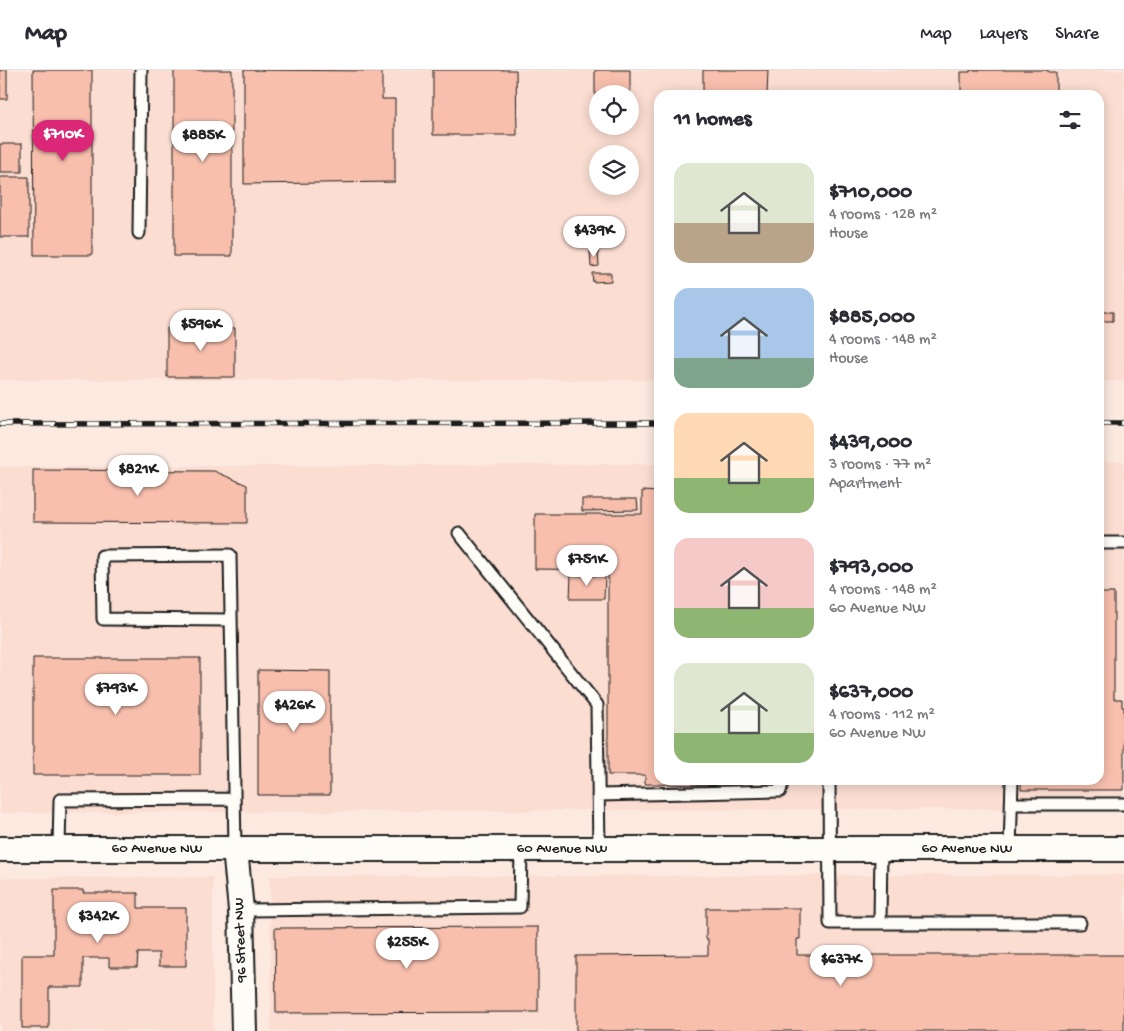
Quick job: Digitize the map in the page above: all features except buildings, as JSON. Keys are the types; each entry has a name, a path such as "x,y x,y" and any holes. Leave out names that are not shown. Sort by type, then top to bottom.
{"street":[{"name":"60 Avenue NW","path":"0,849 1124,849"},
{"name":"96 Street NW","path":"235,849 241,910 244,1031"}],"lane":[{"path":"139,233 141,70"},
{"path":"458,533 596,705 599,850"},
{"path":"1104,543 1124,543"},
{"path":"231,620 103,619 102,556 230,555 235,849"},
{"path":"598,795 780,791 782,785"},
{"path":"829,785 830,923 1080,923"},
{"path":"1010,849 1012,785"},
{"path":"59,849 60,800 234,800"},
{"path":"1012,804 1124,804"},
{"path":"880,923 881,849"},
{"path":"241,910 520,907 521,850"}],"shaded area":[{"path":"0,70 1124,70 1124,381 1104,381 1104,90 654,90 654,380 0,380"},
{"path":"1104,461 1124,461 1124,808 0,813 0,467 654,464 654,785 1104,785"},
{"path":"1124,875 1124,1031 271,1031 270,876"},
{"path":"213,877 213,1031 0,1031 0,878"}],"railway":[{"path":"0,424 654,423"},
{"path":"1104,423 1124,423"}]}
